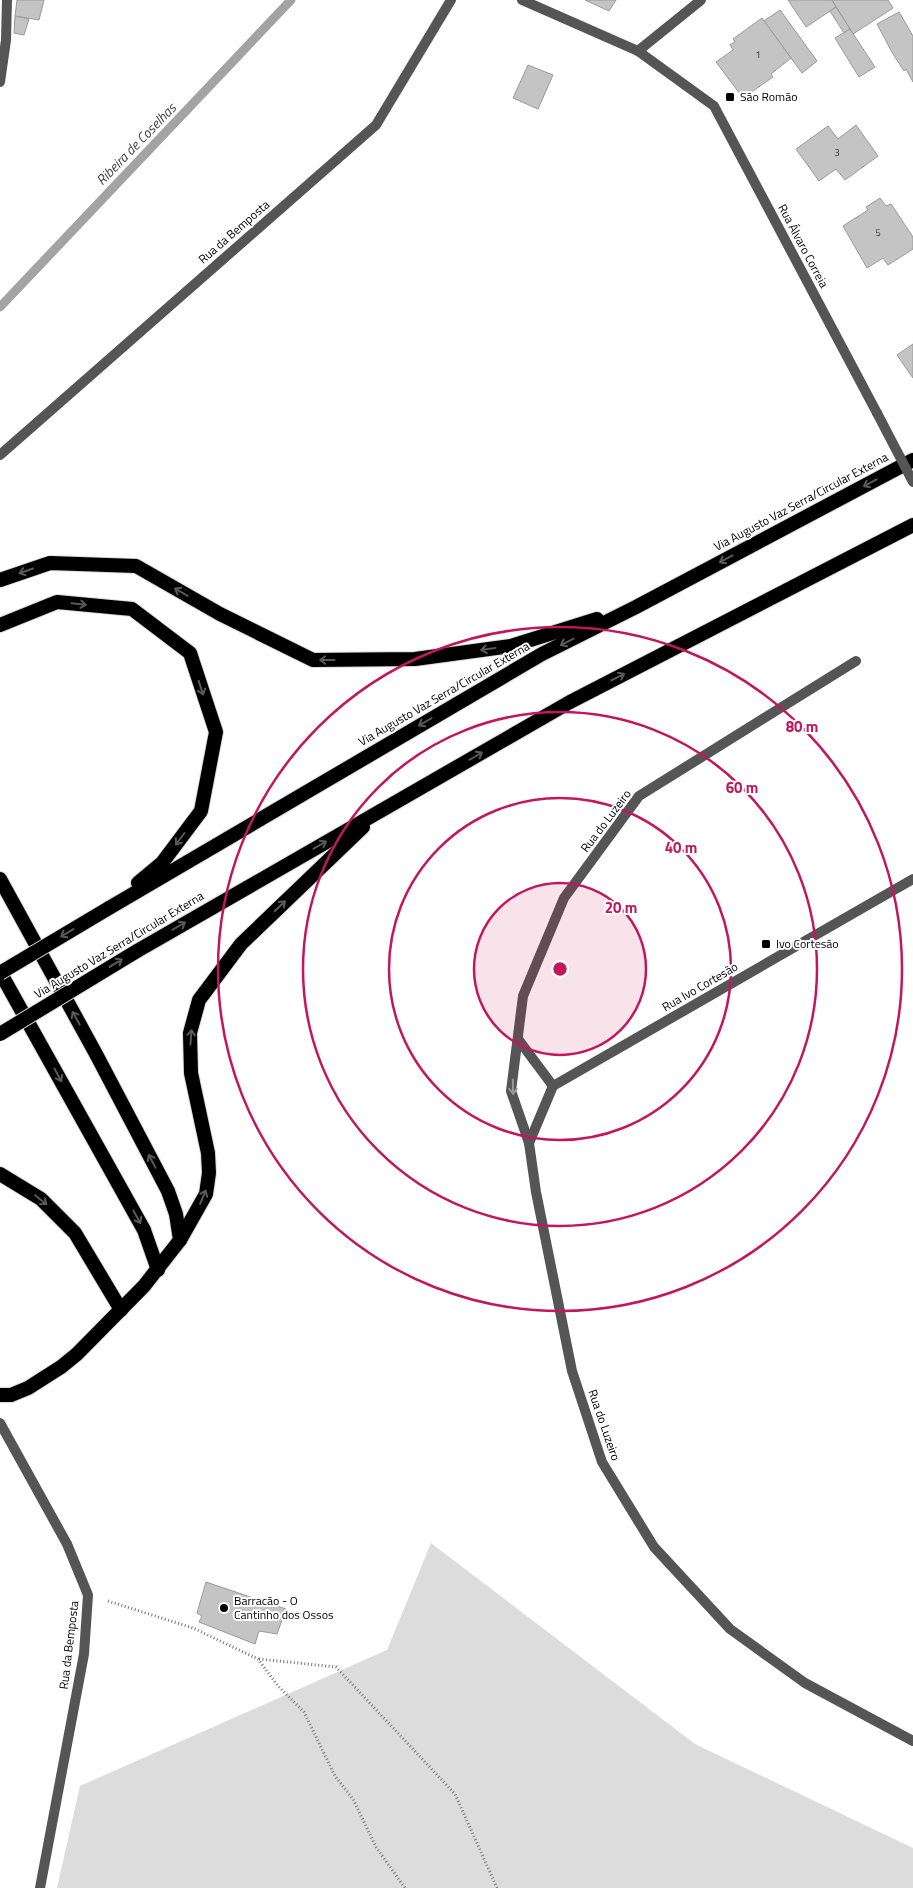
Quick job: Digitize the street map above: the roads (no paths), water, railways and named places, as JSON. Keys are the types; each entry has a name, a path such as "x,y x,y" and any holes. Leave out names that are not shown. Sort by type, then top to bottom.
{"highway":[{"name":"Via Augusto Vaz Serra/Circular Externa","path":"0,972 542,654 636,607 913,460"},
{"name":"Via Augusto Vaz Serra/Circular Externa","path":"0,1034 137,951 570,702 913,525"},
{"path":"0,580 50,563 136,566 220,614 314,660 415,659 510,646 636,607"},
{"path":"0,625 57,602 132,609 190,652 216,732 201,811 162,863 109,908"},
{"path":"0,1395 11,1394 28,1388 45,1379 77,1354 158,1270 180,1240 206,1194 209,1173 208,1153 191,1073 190,1033 199,1000 241,944 380,811"},
{"path":"0,879 96,1054 168,1191 176,1214 180,1240"},
{"path":"0,972 144,1230 158,1270"},
{"path":"0,1174 41,1199 75,1233 121,1310"}],"street":[{"path":"0,82 6,40 7,0"},
{"name":"Rua da Bemposta","path":"0,455 376,125 451,0"},
{"name":"Rua Álvaro Correia","path":"522,0 638,51 714,106 913,482"},
{"path":"638,51 701,0"},
{"name":"Rua do Luzeiro","path":"856,661 639,796 564,898 523,996 511,1090 529,1143 536,1192 572,1371 602,1462 654,1547 730,1629 805,1683 913,1741"},
{"name":"Rua Ivo Cortesão","path":"553,1086 913,879"},
{"path":"518,1039 553,1086 529,1143"},
{"name":"Rua da Bemposta","path":"0,1423 67,1544 88,1595 84,1654 40,1888"}],"waterway":[{"name":"Ribeira de Coselhas","path":"0,307 291,0"}],"place":[{"name":"São Romão","path":"730,97"},
{"name":"Ivo Cortesão","path":"766,944"},
{"name":"Barracão - O Cantinho dos Ossos","path":"224,1608"}]}
